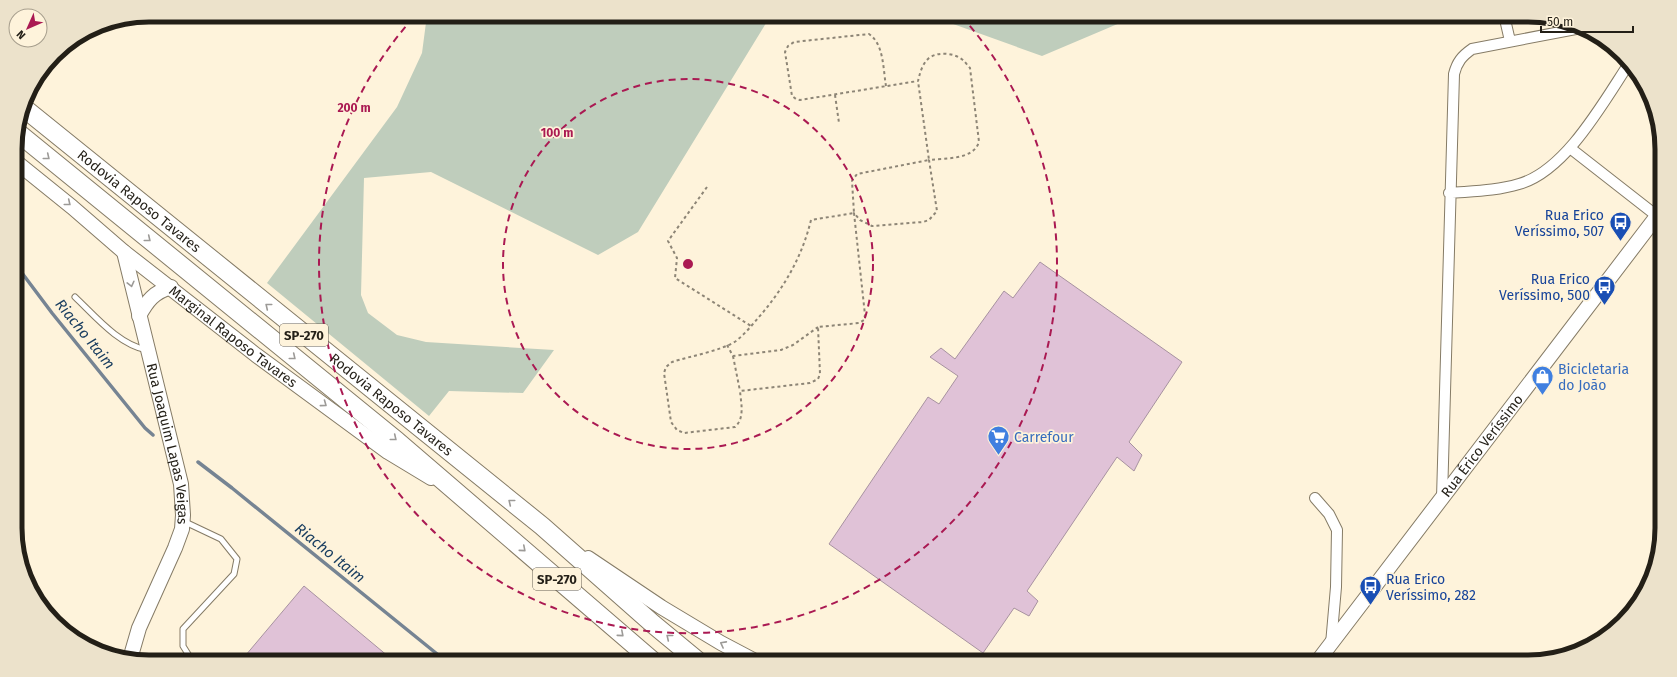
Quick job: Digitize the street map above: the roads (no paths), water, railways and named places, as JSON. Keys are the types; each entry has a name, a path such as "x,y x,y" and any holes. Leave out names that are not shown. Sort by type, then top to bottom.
{"highway":[{"path":"30,105 67,143"},
{"name":"Rodovia Raposo Tavares","path":"28,111 542,526 653,624 691,655"},
{"name":"Rodovia Raposo Tavares","path":"22,136 397,441 646,655"}],"main road":[{"name":"Marginal Raposo Tavares","path":"22,167 72,206 124,252 171,287 256,355 388,452 461,496"},
{"name":"Rua Érico Veríssimo","path":"1323,655 1655,221"},
{"name":"Rua Joaquim Lapas Veigas","path":"124,252 181,484 183,520 182,528 175,548 139,628 131,654"},
{"path":"139,316 146,302 154,294 171,287"},
{"path":"542,526 661,607 744,655"}],"street":[{"path":"1506,22 1510,41"},
{"path":"1442,498 1449,192 1454,74 1457,63 1472,49 1571,30"},
{"path":"1449,192 1493,190 1520,184 1545,173 1570,148 1626,68"},
{"path":"1570,148 1655,211"},
{"path":"1315,498 1329,514 1336,530 1336,587 1331,644"}],"lane":[{"path":"75,297 124,341 140,349 148,350"},
{"path":"183,520 221,539 237,559 234,574 183,629 183,646 187,655"}],"waterway":[{"name":"Riacho Itaim","path":"22,273 52,313 145,428 153,435"},
{"name":"Riacho Itaim","path":"198,462 438,655"}],"place":[{"name":"Rua Erico Veríssimo, 507","path":"1620,242"},
{"name":"Rua Erico Veríssimo, 500","path":"1605,306"},
{"name":"Bicicletaria do João","path":"1543,396"},
{"name":"Carrefour","path":"999,456"},
{"name":"Rua Erico Veríssimo, 282","path":"1370,606"}]}
